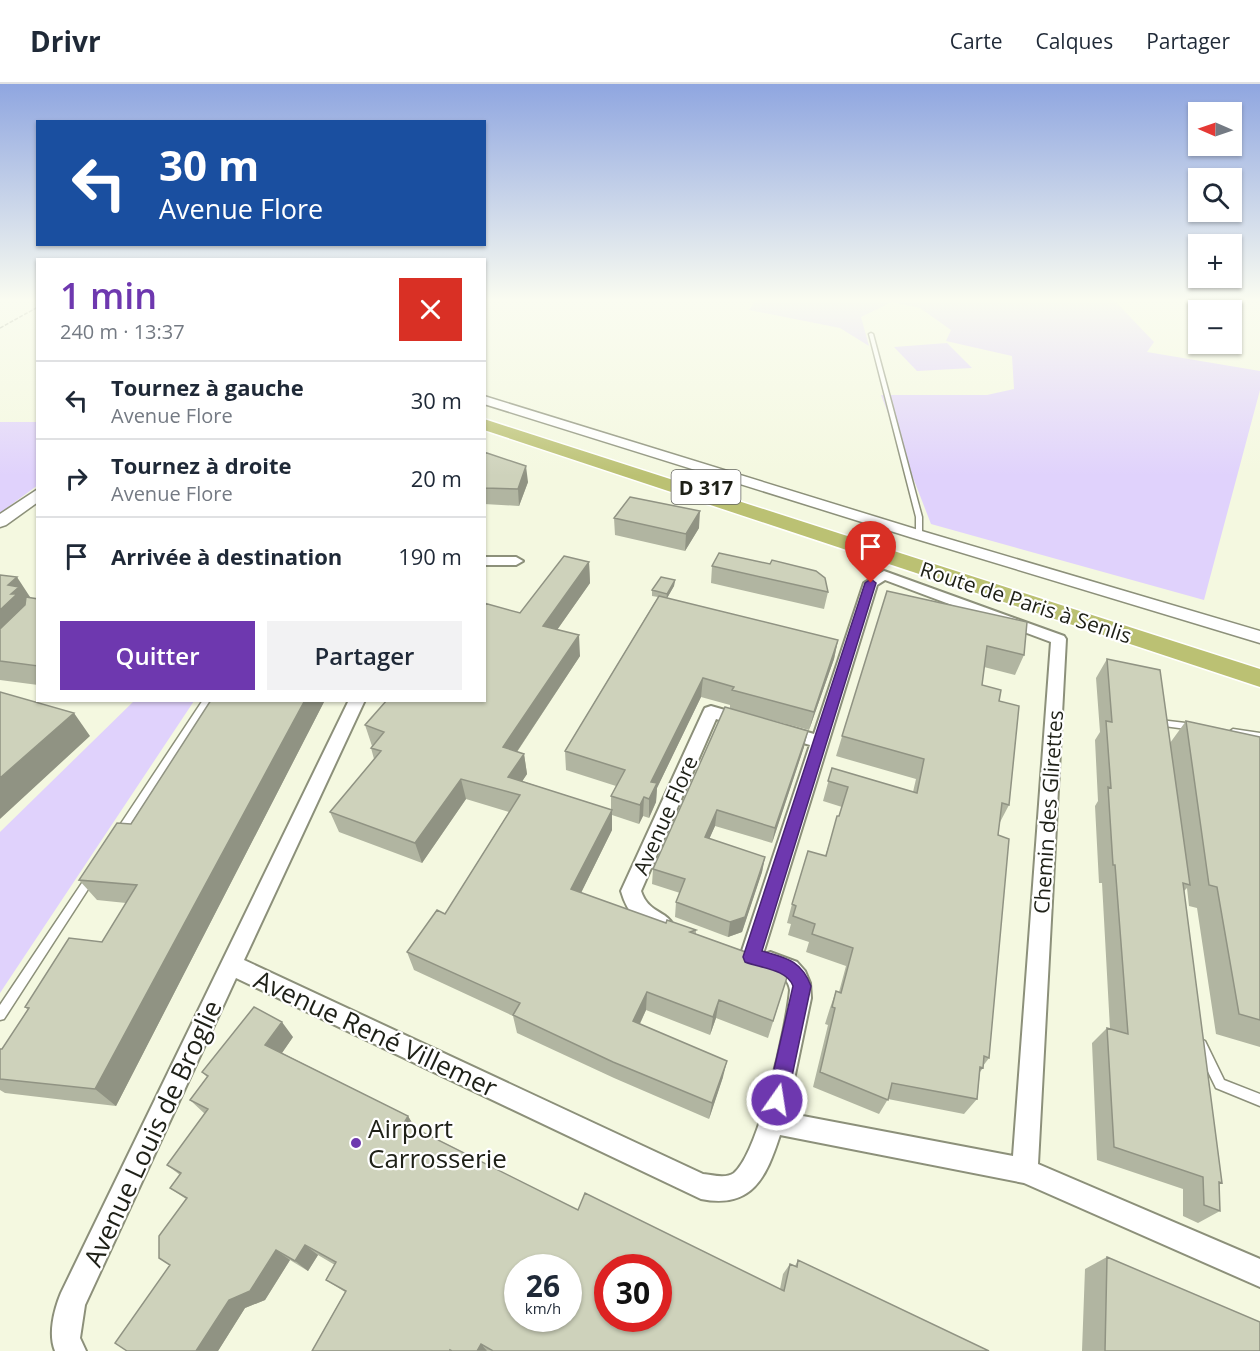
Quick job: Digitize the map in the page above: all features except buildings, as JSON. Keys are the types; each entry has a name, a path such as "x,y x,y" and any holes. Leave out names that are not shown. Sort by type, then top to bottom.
{"main road":[{"name":"Route de Paris à Senlis","path":"486,416 1260,663"},
{"name":"Route de Paris à Senlis","path":"486,425 1260,678"}],"street":[{"path":"486,401 919,535 1260,637"},
{"path":"0,522 36,495"},
{"path":"486,561 516,561"},
{"name":"Chemin des Glirettes","path":"820,742 871,583 884,575 1059,639 1025,1171"},
{"name":"Avenue Louis de Broglie","path":"65,1348 71,1303 356,702"},
{"name":"Avenue Flore","path":"680,931 649,920 635,905 631,891 711,712 820,742"},
{"path":"820,742 741,953 782,965 798,975 802,986 772,1120 801,1129 1025,1171 1260,1273"},
{"name":"Avenue René Villemer","path":"232,966 701,1186 724,1191 742,1183 759,1161 772,1120"}],"lane":[{"path":"877,357 919,517 919,535"},
{"path":"117,838 206,702"},
{"path":"1161,734 1160,723 1260,736"},
{"path":"0,1015 97,867"},
{"path":"1197,1036 1220,1084 1260,1100"}],"shaded area":[{"path":"904,357 961,357 972,368 917,371"},
{"path":"1012,357 1177,357 1260,371 1260,390 1204,600 931,524 881,395 987,395 1014,389"},
{"path":"0,422 36,422 36,486 0,513"},
{"path":"133,702 193,702 0,993 0,832"}],"place":[{"name":"Airport Carrosserie","path":"356,1143"}],"route":[{"path":"777,1100 802,986 798,975 782,965 751,957 871,583"}]}
